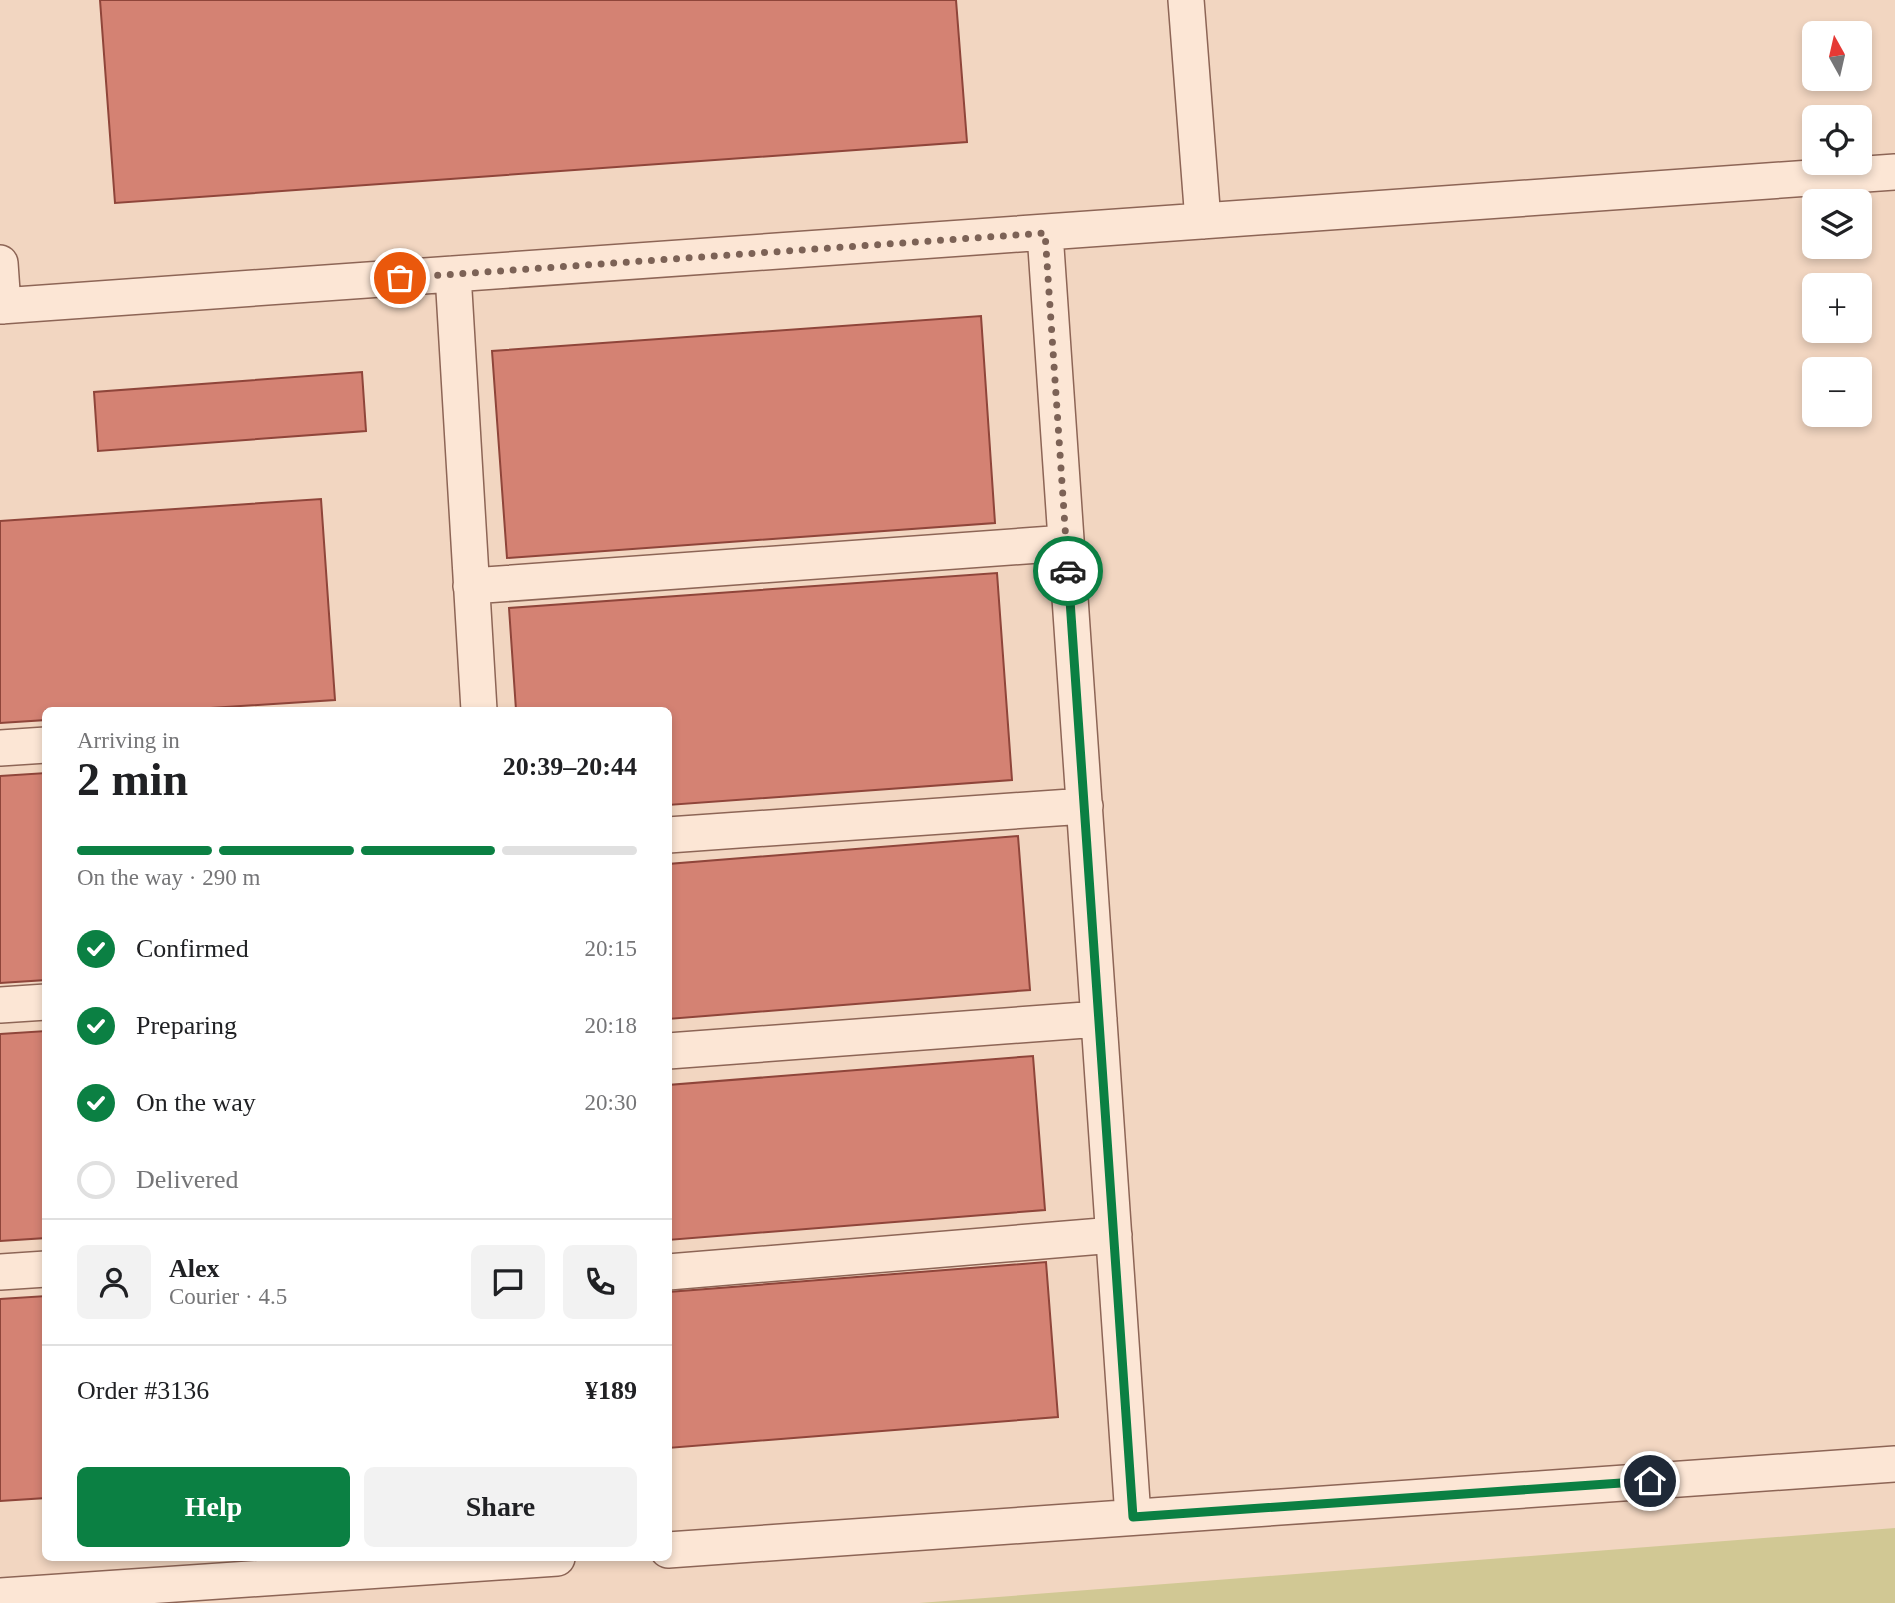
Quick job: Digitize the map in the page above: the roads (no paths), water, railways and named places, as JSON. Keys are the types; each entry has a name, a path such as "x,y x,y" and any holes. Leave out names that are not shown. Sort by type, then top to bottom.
{"lane":[{"path":"1186,0 1203,221"},
{"path":"0,263 1,306 1895,172"},
{"path":"1045,233 1133,1517"},
{"path":"453,274 479,707"},
{"path":"471,586 1066,543"},
{"path":"0,748 42,745"},
{"path":"672,835 1085,806"},
{"path":"0,1005 42,1002"},
{"path":"672,1051 1099,1019"},
{"path":"672,1272 1114,1235"},
{"path":"0,1272 42,1269"},
{"path":"672,1550 1895,1464"},
{"path":"0,1596 496,1561"}]}
